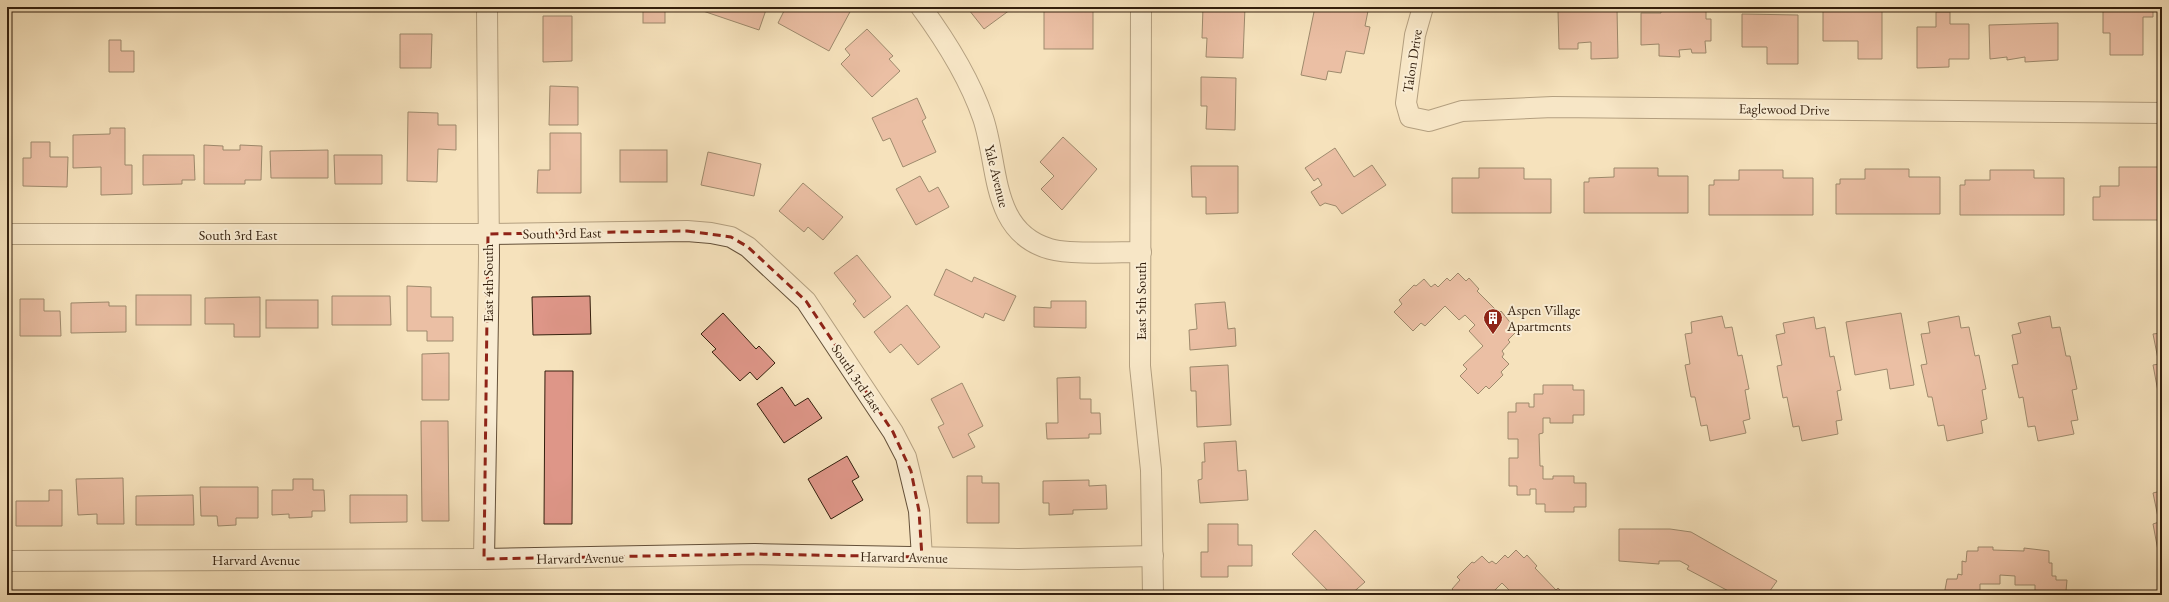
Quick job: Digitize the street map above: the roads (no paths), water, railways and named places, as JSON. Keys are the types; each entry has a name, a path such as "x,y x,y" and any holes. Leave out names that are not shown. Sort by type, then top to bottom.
{"street":[{"name":"East 4th South","path":"484,559 488,234 487,7"},
{"name":"Yale Avenue","path":"921,7 947,42 977,104 983,118 993,157 999,193 1013,226 1021,235 1050,249 1141,252"},
{"name":"East 5th South","path":"1141,7 1140,366 1151,470 1154,595"},
{"name":"Talon Drive","path":"1410,115 1406,103 1415,35 1423,7"},
{"name":"Eaglewood Drive","path":"1410,115 1429,121 1462,110 1554,107 2162,113"},
{"name":"South 3rd East","path":"7,234 488,234 687,231 711,233 731,237 748,247 806,301 893,432 906,457 911,471 919,511 922,557"},
{"name":"Harvard Avenue","path":"7,561 484,559 755,554 1019,559 1153,556"}],"place":[{"name":"Aspen Village Apartments","path":"1493,335"}]}
